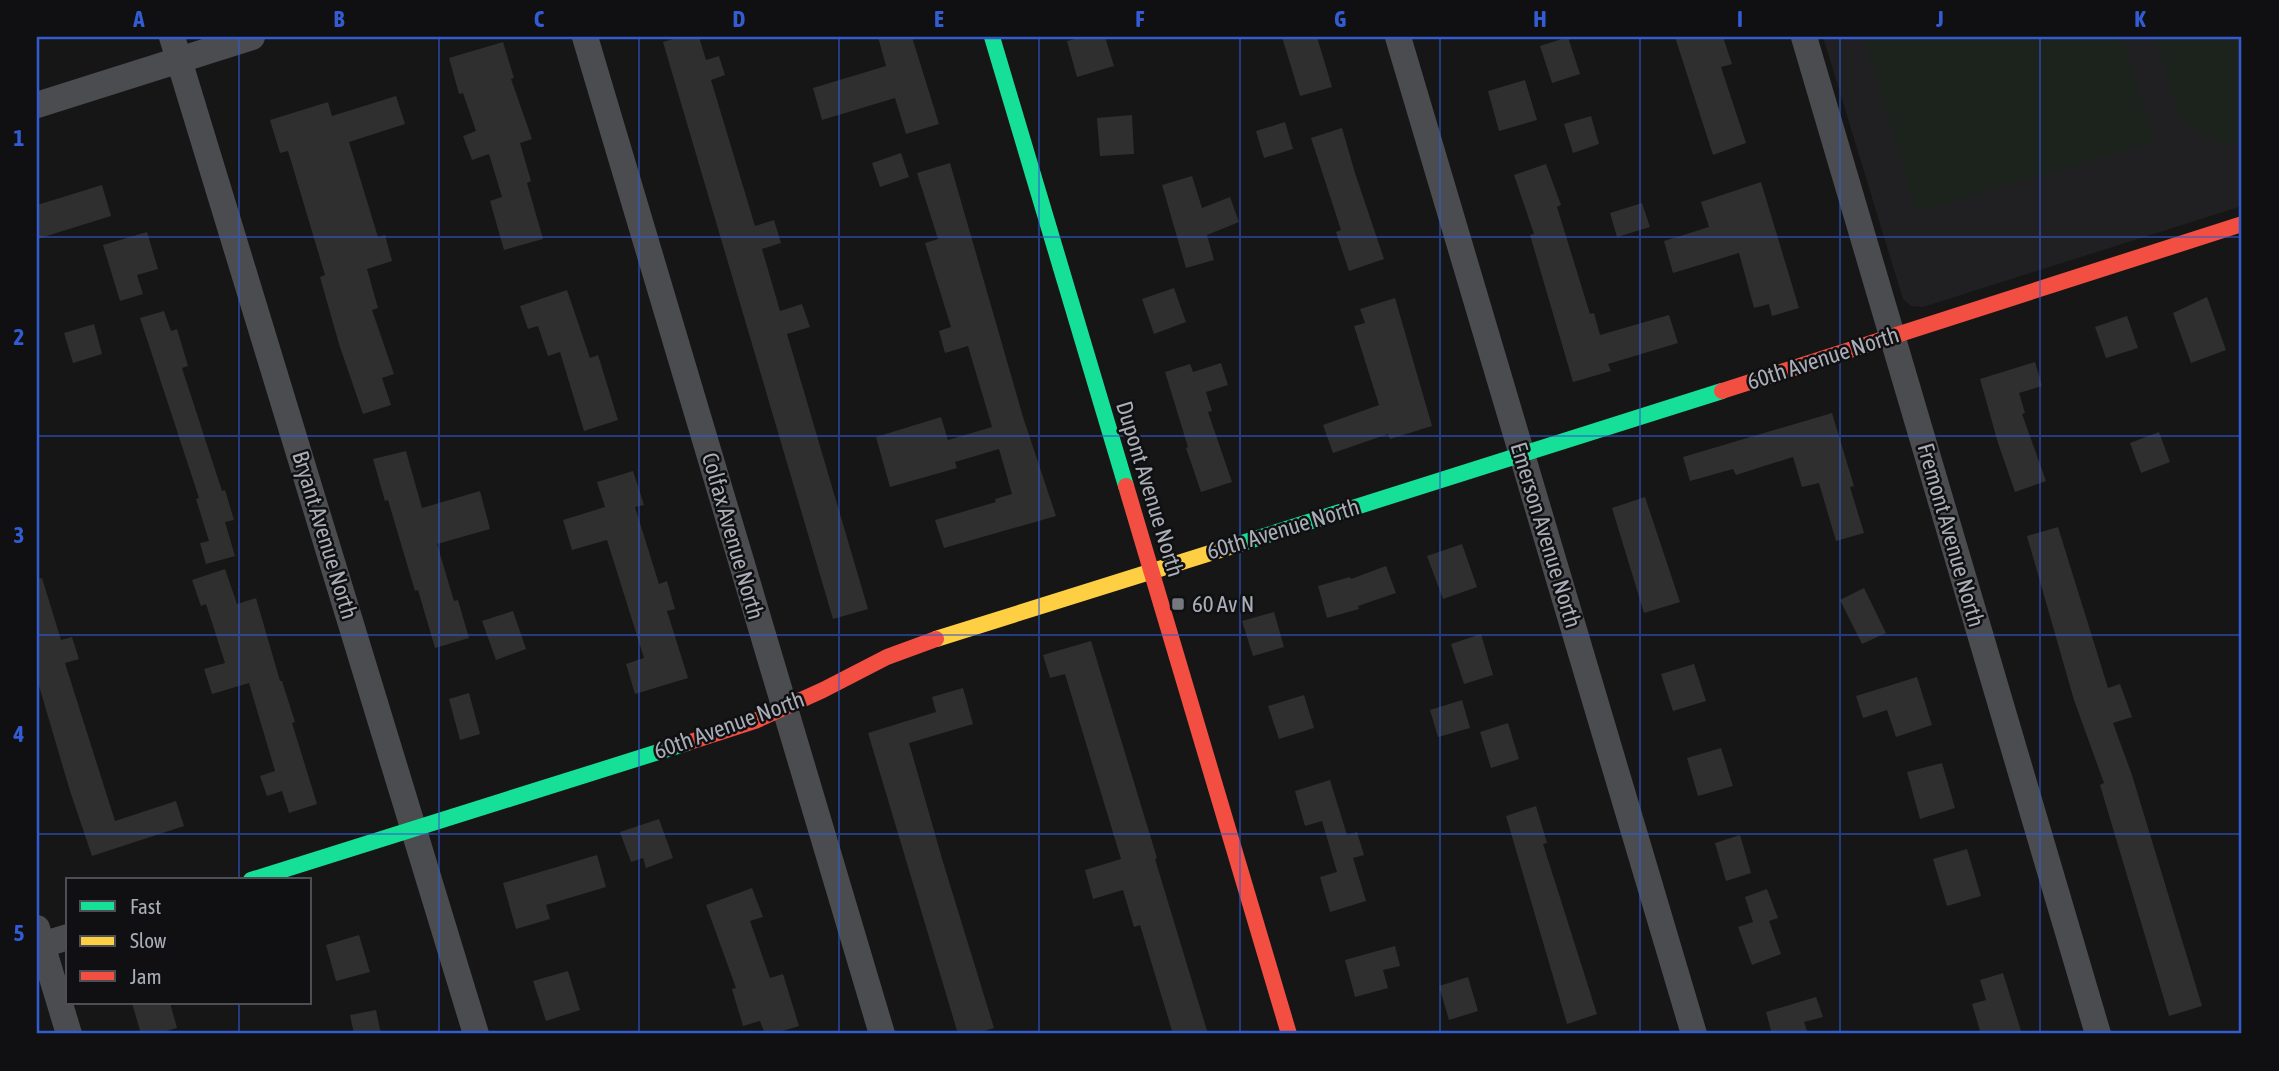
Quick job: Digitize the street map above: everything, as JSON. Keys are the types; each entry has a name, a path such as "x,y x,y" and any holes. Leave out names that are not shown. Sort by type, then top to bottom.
{"street":[{"path":"37,105 176,48 252,37"},
{"name":"Colfax Avenue North","path":"586,37 882,1034"},
{"name":"Dupont Avenue North","path":"992,37 1289,1034"},
{"name":"Emerson Avenue North","path":"1398,37 1694,1034"},
{"name":"Fremont Avenue North","path":"1804,37 2098,1034"},
{"name":"Bryant Avenue North","path":"176,48 476,1034"},
{"name":"60th Avenue North","path":"258,878 755,721 898,653 953,632 1522,455 2242,224"},
{"path":"66,937 39,936 69,1034"}],"shaded area":[{"path":"1823,37 2242,37 2242,206 1923,307 1911,306 1903,299"},
{"path":"1864,37 2123,37 2154,142 1917,212"},
{"path":"2155,37 2242,37 2242,140 2226,146 2181,122"}],"building":[{"path":"680,37 699,37 706,60 719,56 725,75 711,80 755,226 774,220 781,243 762,249 780,311 802,304 810,327 787,334 868,609 833,619 663,42"},
{"path":"878,37 912,37 939,124 906,134 895,98 822,120 813,88 886,66"},
{"path":"1083,37 1105,37 1114,66 1077,77 1067,41"},
{"path":"1282,37 1317,37 1332,87 1300,96"},
{"path":"1568,37 1580,74 1552,83 1540,46"},
{"path":"1675,37 1723,37 1732,64 1721,67 1746,143 1713,155"},
{"path":"503,42 514,78 511,79 532,139 520,143 531,181 527,183 543,239 504,250 490,201 502,197 489,154 472,160 463,136 476,131 463,93 459,94 449,58"},
{"path":"1525,80 1537,120 1499,131 1488,91"},
{"path":"396,96 405,124 349,142 378,237 385,235 392,261 367,269 378,308 372,310 394,374 382,378 391,405 363,414 339,344 320,277 325,275 288,151 280,153 270,120 328,102 332,116"},
{"path":"1132,115 1134,154 1100,156 1097,118"},
{"path":"1591,116 1599,144 1573,153 1564,124"},
{"path":"1285,122 1293,149 1264,158 1256,131"},
{"path":"1342,128 1384,259 1349,271 1336,232 1341,230 1311,138"},
{"path":"901,153 909,177 880,187 872,163"},
{"path":"950,163 1023,417 1056,516 944,548 935,520 996,502 995,499 1012,494 999,449 955,462 957,468 890,487 876,437 941,417 948,440 992,427 968,346 945,353 939,331 951,327 925,243 938,239 917,173"},
{"path":"1546,164 1561,205 1557,207 1590,314 1594,313 1600,335 1669,315 1678,343 1608,364 1611,371 1573,382 1530,235 1534,234 1514,175"},
{"path":"1192,176 1202,208 1230,197 1239,222 1207,235 1214,260 1186,268 1162,185"},
{"path":"1761,182 1799,308 1772,316 1769,304 1754,308 1739,253 1673,273 1664,241 1709,227 1701,202"},
{"path":"102,185 111,216 37,239 37,205"},
{"path":"1642,203 1650,227 1617,237 1610,213"},
{"path":"147,232 158,269 137,275 143,294 120,301 103,245"},
{"path":"1174,288 1186,322 1154,334 1142,299"},
{"path":"567,290 590,358 598,355 618,420 584,431 560,352 548,356 538,326 528,329 520,306"},
{"path":"2207,297 2226,350 2191,363 2173,313"},
{"path":"1395,298 1432,426 1390,439 1388,434 1333,453 1323,425 1379,405 1354,326 1365,323 1360,309"},
{"path":"164,311 171,331 177,329 188,366 182,368 234,520 225,522 235,556 206,564 200,543 209,541 196,499 199,498 140,318"},
{"path":"2127,316 2138,348 2106,358 2095,327"},
{"path":"94,324 102,354 73,363 64,333"},
{"path":"2035,362 2042,386 2019,393 2025,413 2022,414 2046,481 2015,492 1980,379"},
{"path":"1221,363 1228,385 1206,392 1212,411 1208,412 1232,482 1201,492 1165,372 1190,364 1193,372"},
{"path":"1832,413 1854,486 1850,487 1864,533 1836,541 1819,483 1802,487 1793,457 1736,475 1733,469 1690,481 1683,457"},
{"path":"2159,432 2170,462 2141,473 2130,443"},
{"path":"406,451 422,508 480,491 490,529 437,544 454,601 458,600 469,638 435,648 373,459"},
{"path":"633,471 644,505 635,507 659,584 667,581 675,609 667,611 688,678 635,694 626,664 644,658 607,540 572,550 563,520 605,507 597,482"},
{"path":"1645,497 1680,602 1644,613 1612,508"},
{"path":"2058,527 2108,688 2120,684 2132,717 2113,723 2132,775 2202,1006 2169,1016 2100,785 2104,783 2074,700 2027,536"},
{"path":"1462,544 1477,587 1443,599 1427,556"},
{"path":"1386,566 1396,593 1358,606 1359,609 1327,618 1318,586 1350,577 1351,579"},
{"path":"225,569 237,604 256,598 295,722 292,723 317,804 289,813 282,791 267,796 260,776 275,771 249,683 212,694 204,669 225,663 206,604 201,606 192,580"},
{"path":"42,578 61,640 72,637 79,659 65,663 115,821 176,801 184,826 92,856 37,679 37,579"},
{"path":"1864,588 1886,633 1862,644 1840,600"},
{"path":"513,611 526,649 496,660 482,621"},
{"path":"1274,612 1284,647 1253,656 1242,621"},
{"path":"1481,634 1493,675 1464,684 1451,644"},
{"path":"1091,641 1208,1034 1173,1034 1140,925 1134,927 1123,890 1093,899 1085,870 1121,859 1065,674 1050,678 1043,655"},
{"path":"1694,664 1706,701 1673,711 1661,674"},
{"path":"1917,677 1932,725 1896,737 1887,710 1863,718 1856,696"},
{"path":"963,688 973,724 909,743 994,1028 974,1034 958,1034 868,733 936,712 932,697"},
{"path":"469,693 480,734 460,740 449,699"},
{"path":"1304,695 1314,728 1279,739 1268,706"},
{"path":"1462,700 1470,728 1438,737 1430,710"},
{"path":"1508,723 1519,759 1491,768 1480,732"},
{"path":"1721,748 1733,786 1698,796 1687,758"},
{"path":"1942,763 1955,808 1920,819 1907,772"},
{"path":"1330,780 1347,835 1357,832 1364,855 1353,858 1366,901 1330,912 1320,877 1337,872 1322,821 1305,826 1295,791"},
{"path":"1536,806 1547,843 1543,844 1597,1014 1567,1024 1506,816"},
{"path":"659,819 673,858 646,868 643,858 631,862 620,832"},
{"path":"1740,835 1751,873 1726,881 1715,843"},
{"path":"1967,849 1981,896 1947,906 1933,859"},
{"path":"597,855 606,887 546,905 550,919 516,929 503,883"},
{"path":"752,888 763,917 750,921 770,978 783,974 799,1026 772,1034 765,1034 760,1021 743,1026 732,989 736,988 706,905"},
{"path":"1767,889 1778,918 1769,921 1781,954 1752,965 1738,927 1753,922 1745,897"},
{"path":"359,935 370,972 336,981 326,945"},
{"path":"1395,946 1400,966 1383,970 1388,988 1355,997 1345,960"},
{"path":"568,971 580,1010 546,1021 533,981"},
{"path":"2003,973 2022,1034 1981,1034 1972,1004 1986,1000 1980,980"},
{"path":"1468,977 1478,1011 1449,1020 1439,986"},
{"path":"1816,997 1823,1017 1804,1022 1808,1034 1772,1034 1766,1012"},
{"path":"132,1004 170,1004 177,1028 155,1034 141,1034"},
{"path":"376,1010 381,1034 354,1034 350,1015"}],"traffic: fast":[{"path":"992,37 1126,486"},
{"path":"1239,544 1722,391"},
{"path":"257,878 687,743"}],"traffic: slow":[{"path":"936,639 1239,544"}],"traffic: jam":[{"path":"1722,391 2242,224"},
{"path":"1126,486 1289,1034"},
{"path":"687,743 755,721 887,657 936,639"}],"place":[{"name":"60 Av N","path":"1178,604"}]}
